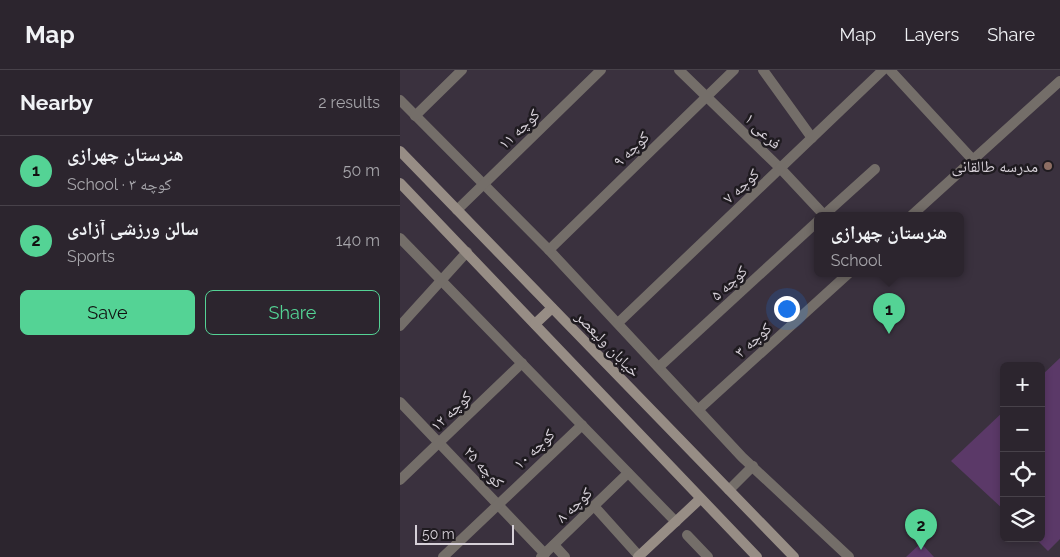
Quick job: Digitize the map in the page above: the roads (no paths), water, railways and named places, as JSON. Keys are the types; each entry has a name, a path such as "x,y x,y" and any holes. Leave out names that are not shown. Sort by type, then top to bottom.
{"street":[{"path":"415,116 462,70"},
{"name":"کوچه ۱۱","path":"457,210 601,70"},
{"name":"فرعی ۱","path":"678,70 781,169 821,212"},
{"name":"کوچه ۹","path":"549,250 734,70"},
{"path":"763,70 812,138"},
{"name":"کوچه ۷","path":"618,323 883,70"},
{"path":"890,70 973,160"},
{"path":"915,212 1060,80"},
{"path":"400,100 549,250 752,466 849,557"},
{"name":"خیابان ولیعصر","path":"400,151 794,557"},
{"path":"827,212 875,169"},
{"path":"400,182 700,500 757,557"},
{"name":"کوچه ۵","path":"660,366 814,225"},
{"path":"400,238 676,522"},
{"path":"400,326 467,252"},
{"name":"کوچه ۳","path":"699,410 845,277"},
{"path":"535,324 552,308"},
{"name":"کوچه ۱۲","path":"400,480 522,363"},
{"name":"کوچه ۲۵","path":"400,402 498,504 543,555"},
{"name":"کوچه ۱۰","path":"443,557 582,425"},
{"path":"729,490 752,466"},
{"name":"کوچه ۸","path":"543,555 628,473"},
{"path":"594,506 638,557 700,500"},
{"path":"687,535 708,557"},
{"path":"554,545 565,557"}],"place":[{"name":"مدرسه طالقانی","path":"1048,166"},
{"name":"هنرستان چهرازی","path":"889,334"},
{"name":"سالن ورزشی آزادی","path":"921,550"}]}
